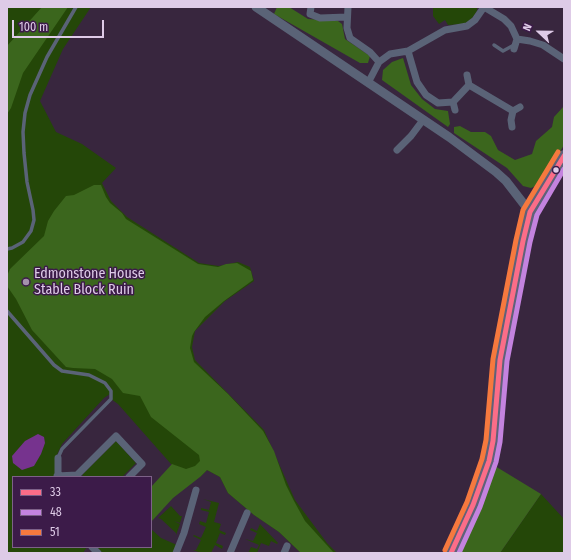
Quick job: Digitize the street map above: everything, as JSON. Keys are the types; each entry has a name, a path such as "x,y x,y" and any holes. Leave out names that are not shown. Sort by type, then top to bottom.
{"main road":[{"path":"451,553 473,505 489,461 494,441 500,360 527,208 564,156"}],"street":[{"path":"256,7 449,137 506,181 527,208"},
{"path":"311,7 310,14 320,18 347,17"},
{"path":"348,7 347,28 350,38 370,52 379,62"},
{"path":"368,83 379,62 390,54 408,52 445,30 467,26 475,20 484,7 504,19 511,26 516,44 530,41 543,45 564,60"},
{"path":"408,52 417,82 426,95 438,103 453,102 469,85"},
{"path":"467,75 469,85 513,111"},
{"path":"453,102 455,110"},
{"path":"512,127 511,120 513,111 520,107"},
{"path":"397,150 411,136 423,120"},
{"path":"58,458 58,476 78,476 116,436 142,464 129,476"},
{"path":"176,553 184,533 196,490"},
{"path":"230,553 247,513"}],"lane":[{"path":"7,250 23,242 32,231 34,220 27,182 23,132 25,113 30,95 47,57 76,7"},
{"path":"494,45 503,51 508,50 516,44"},
{"path":"7,311 54,365 62,371 89,375 105,383 111,391 111,399 62,449 58,458"}],"green space":[{"path":"7,7 91,7 63,49 40,101 56,132 82,144 116,168 102,183 111,201 127,217 199,263 219,266 238,262 250,267 254,281 225,301 195,331 192,347 195,360 264,430 295,500 327,543 337,553 301,553 279,532 254,515 228,493 220,477 207,470 200,477 171,464 118,404 111,399 110,394 104,398 62,444 55,459 55,476 12,476 12,548 86,548 83,553 7,553"},
{"path":"42,7 68,7 23,73 11,108 7,114 7,46"},
{"path":"277,7 289,7 308,19 338,21 342,24 345,39 370,56 368,63 360,63 274,14"},
{"path":"433,7 477,7 477,11 471,20 464,24 448,25 445,20 439,24 433,16"},
{"path":"403,58 411,85 422,99 435,109 448,111 450,124 448,127 382,80 383,70 392,62"},
{"path":"564,106 564,145 540,184 531,188 523,186 507,168 454,133 454,127 460,126 471,132 485,132 491,136 498,150 515,160 532,154 536,141 552,127 554,117"},
{"path":"94,185 101,185 110,203 122,213 126,219 198,264 218,267 226,264 237,263 251,271 253,280 205,317 194,332 190,348 194,362 228,394 263,431 274,451 286,485 305,521 334,553 301,553 279,532 254,515 228,493 220,477 207,470 173,498 152,521 152,486 172,464 186,469 195,466 200,461 199,455 151,417 140,396 123,393 112,379 95,369 66,367 32,330 16,299 7,286 7,276 10,269 44,236 48,221 66,196 74,195"},
{"path":"116,441 136,463 123,476 82,475"},
{"path":"495,466 541,494 500,553 459,553 471,527"},
{"path":"541,494 564,519 564,553 500,553"},
{"path":"203,499 219,503 214,522 221,524 219,530 226,533 225,535 220,533 216,543 223,546 222,549 215,545 211,553 201,553 193,550 196,550 201,540 193,536 194,535 201,538 206,527 199,524 200,521 206,523 209,512 201,510 201,508 209,510 211,502"},
{"path":"171,506 180,516 182,516 180,523 174,521 180,524 176,535 176,533 158,518"},
{"path":"260,524 278,543 277,544 271,541 269,546 261,543 257,553 248,553 251,547 257,549 259,545 245,539 253,541 257,533 250,530 251,528 257,531"},
{"path":"152,530 161,538 177,545 174,553 103,553 97,548 152,548"}],"shaded area":[{"path":"38,434 44,437 45,443 41,454 34,466 22,470 13,463 12,456 25,441"}],"transit line":[{"name":"51","path":"445,550 467,502 482,459 486,440 493,359 523,210 558,152"},
{"name":"33","path":"451,553 473,505 489,461 493,441 500,360 530,212 564,156"},
{"name":"48","path":"459,553 480,507 496,462 500,442 507,361 530,242 537,215 564,169"}],"place":[{"name":"Edmonstone House Stable Block Ruin","path":"26,282"}]}
